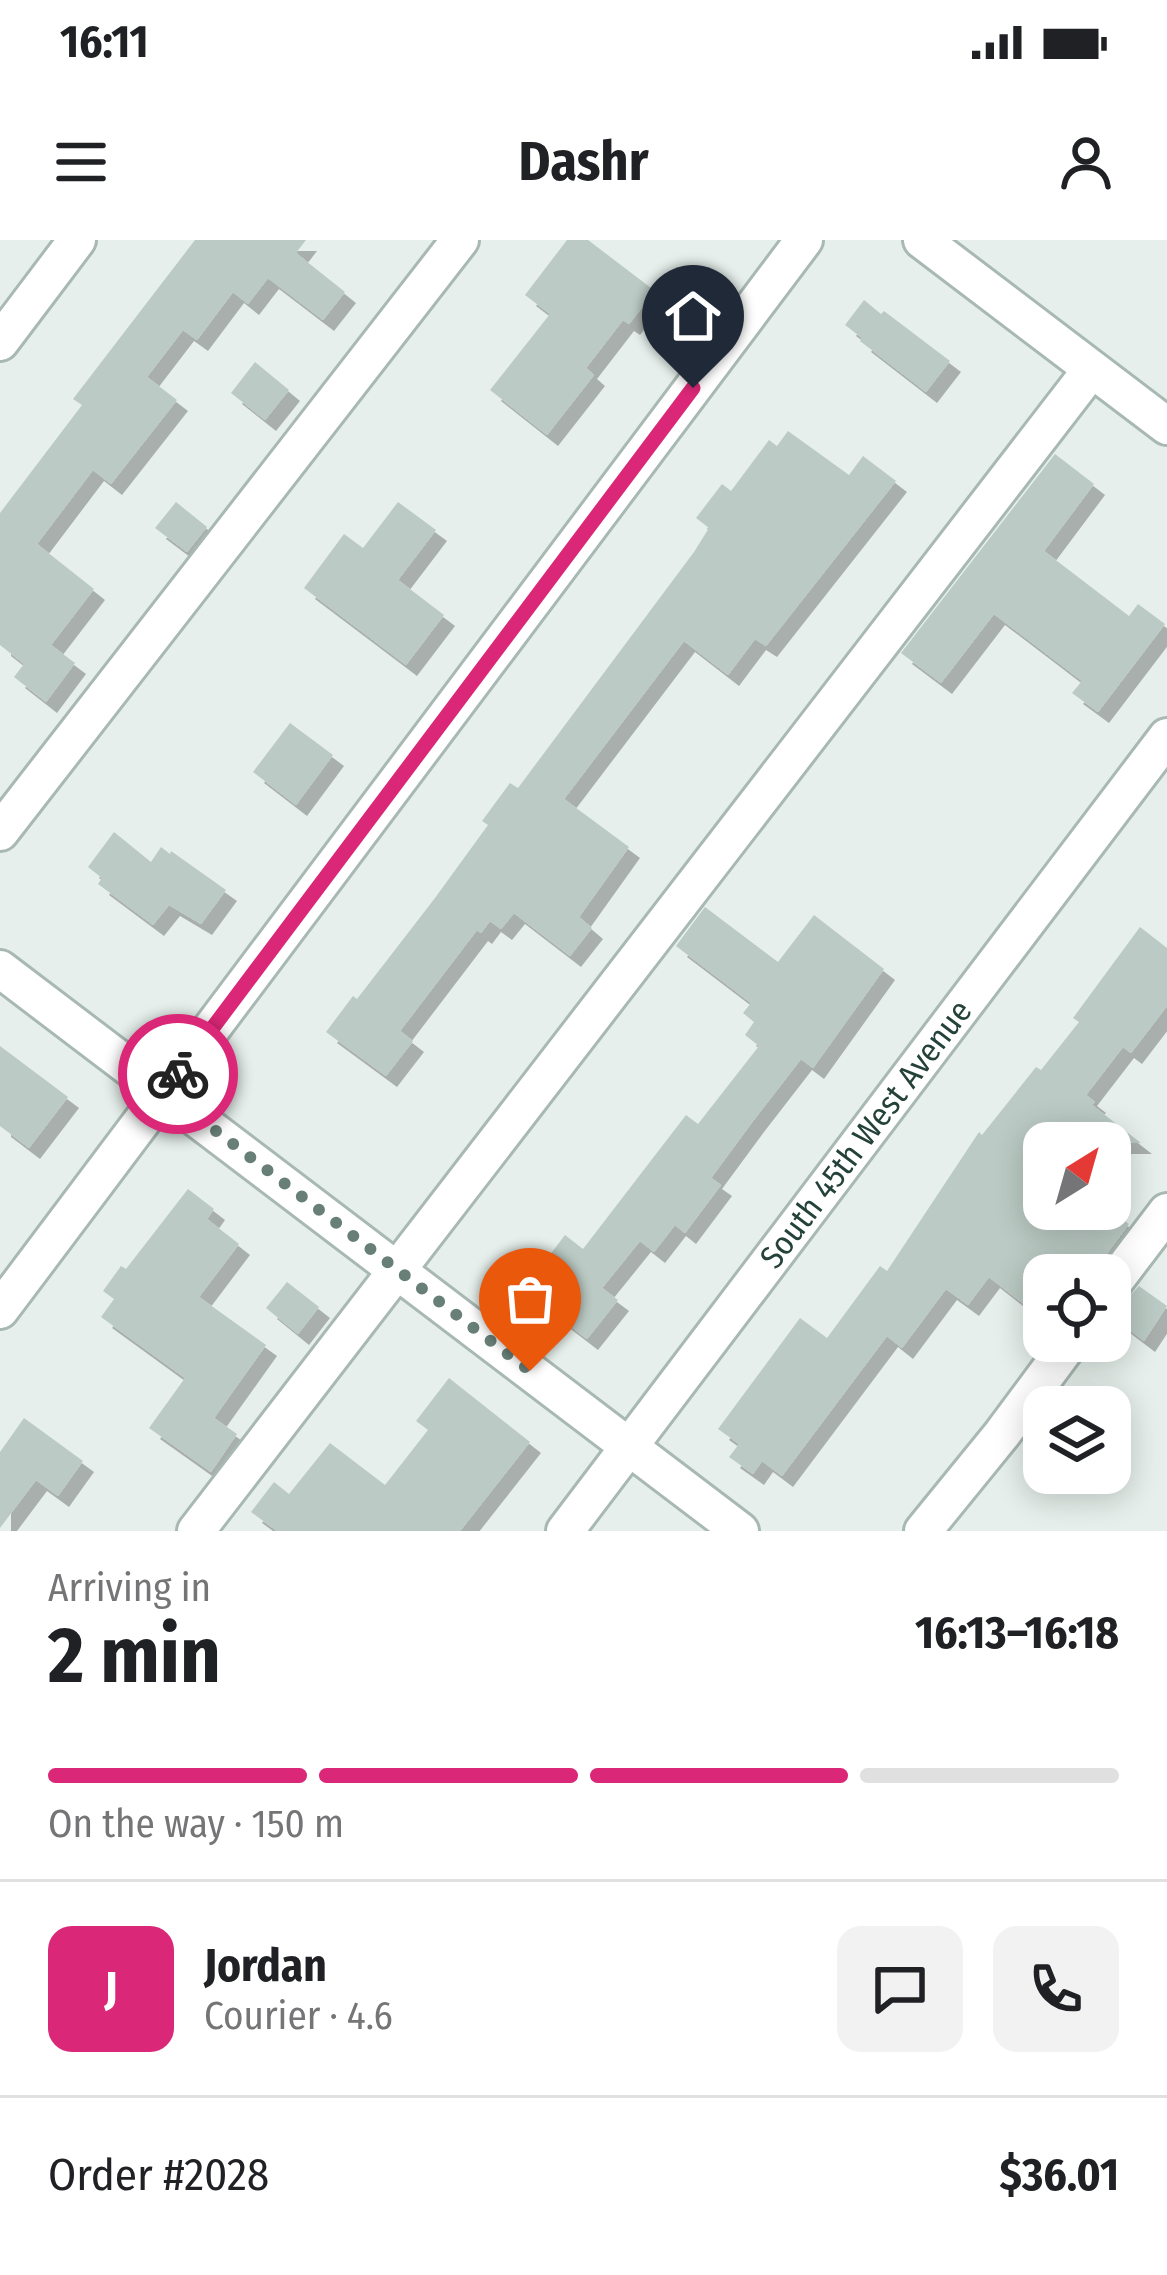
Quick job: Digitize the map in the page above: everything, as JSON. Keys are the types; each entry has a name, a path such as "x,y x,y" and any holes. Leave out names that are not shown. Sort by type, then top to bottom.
{"street":[{"path":"0,342 76,240"},
{"path":"0,832 460,240"},
{"path":"0,1310 804,240"},
{"path":"922,240 1167,426"},
{"path":"196,1531 1091,370"},
{"name":"South 45th West Avenue","path":"565,1531 1167,736"},
{"path":"0,968 740,1531"},
{"path":"1131,1259 1167,1212"},
{"path":"923,1531 1055,1362"}],"building":[{"path":"195,240 306,240 296,253 345,292 323,320 268,278 248,304 233,292 197,340 183,330 147,377 177,400 111,484 93,470 37,544 94,589 51,645 75,663 46,702 14,677 24,664 0,645 0,513 82,405 73,399"},
{"path":"567,240 588,240 655,291 629,324 623,320 586,368 594,375 547,435 490,390 550,314 525,295"},
{"path":"864,300 950,361 926,392 845,325"},
{"path":"255,362 289,390 265,420 231,393"},
{"path":"788,431 849,475 863,456 896,481 766,646 755,639 728,675 684,641 564,799 629,847 579,917 592,928 570,956 514,913 501,929 490,921 481,933 477,930 400,1031 413,1041 386,1076 326,1032 435,898 488,825 482,821 510,783 518,788 694,552 709,528 696,518 722,484 731,491 769,440 777,446"},
{"path":"1055,454 1094,484 1044,551 1129,616 1138,604 1165,624 1098,712 1072,693 1082,681 994,614 941,683 901,653"},
{"path":"176,502 207,527 187,552 155,528"},
{"path":"398,502 436,530 398,580 444,615 406,665 304,588 344,534 363,548"},
{"path":"290,723 333,755 296,805 253,772"},
{"path":"114,832 151,862 161,847 226,890 201,924 169,905 153,925 98,884 102,878 88,867"},
{"path":"705,907 778,962 814,915 884,969 813,1068 801,1059 753,1121 711,1178 721,1185 685,1233 675,1225 654,1252 640,1241 602,1288 618,1300 587,1339 523,1290 565,1235 583,1249 686,1115 698,1124 759,1046 745,1035 754,1022 743,1013 751,1003 676,946"},
{"path":"1140,927 1167,948 1167,1006 1131,1053 1123,1047 1086,1095 1114,1122 1023,1122 1023,1230 1125,1230 1107,1254 1023,1254 1023,1304 989,1277 968,1305 946,1289 902,1348 887,1336 782,1476 762,1461 753,1474 729,1457 739,1444 718,1429 800,1318 827,1338 880,1266 887,1271 979,1132 982,1135 1079,1022 1073,1018"},
{"path":"0,1046 68,1097 29,1148 0,1126"},
{"path":"188,1189 214,1209 207,1219 239,1244 199,1297 266,1345 214,1418 237,1434 211,1472 149,1428 185,1378 101,1317 114,1299 103,1291"},
{"path":"287,1282 319,1307 298,1334 266,1308"},
{"path":"1139,1286 1167,1306 1144,1341 1131,1331 1131,1295"},
{"path":"449,1378 530,1442 460,1531 277,1531 251,1512 274,1482 289,1494 330,1443 385,1485 428,1430 416,1421"},
{"path":"24,1418 83,1461 58,1496 36,1480 0,1528 0,1452"}],"way so far":[{"path":"178,1074 165,1092 530,1371"}],"route":[{"path":"178,1074 693,388"}]}
